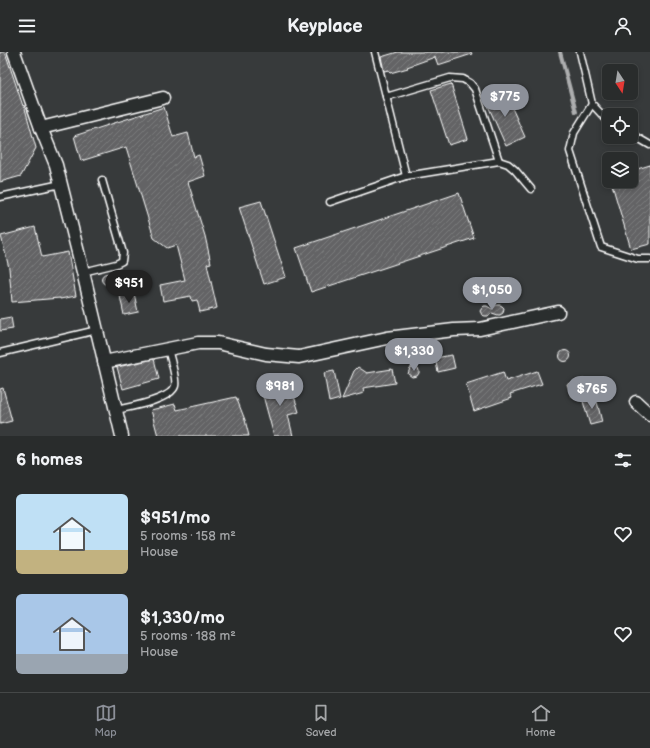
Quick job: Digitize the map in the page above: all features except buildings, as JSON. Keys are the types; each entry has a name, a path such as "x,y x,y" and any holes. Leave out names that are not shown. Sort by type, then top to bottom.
{"street":[{"path":"14,52 56,165 122,436"},
{"path":"41,128 163,98"},
{"path":"104,362 198,343 218,343 266,354 299,357 387,338 454,330 480,329 558,312"},
{"path":"636,402 650,415"}],"lane":[{"path":"375,52 406,176"},
{"path":"580,52 592,104 602,115"},
{"path":"386,97 450,78 463,79 470,83 475,89 499,161"},
{"path":"592,104 574,133 570,151 601,248 638,259 650,259"},
{"path":"638,138 650,145"},
{"path":"330,202 406,176 499,161 508,164 515,170 531,189"},
{"path":"83,272 116,264 122,260 122,253 102,180"},
{"path":"0,197 61,184"},
{"path":"0,353 97,330"},
{"path":"116,410 160,399 172,391 175,387 175,380 168,349"}],"waterway":[{"path":"560,52 576,112"}]}
